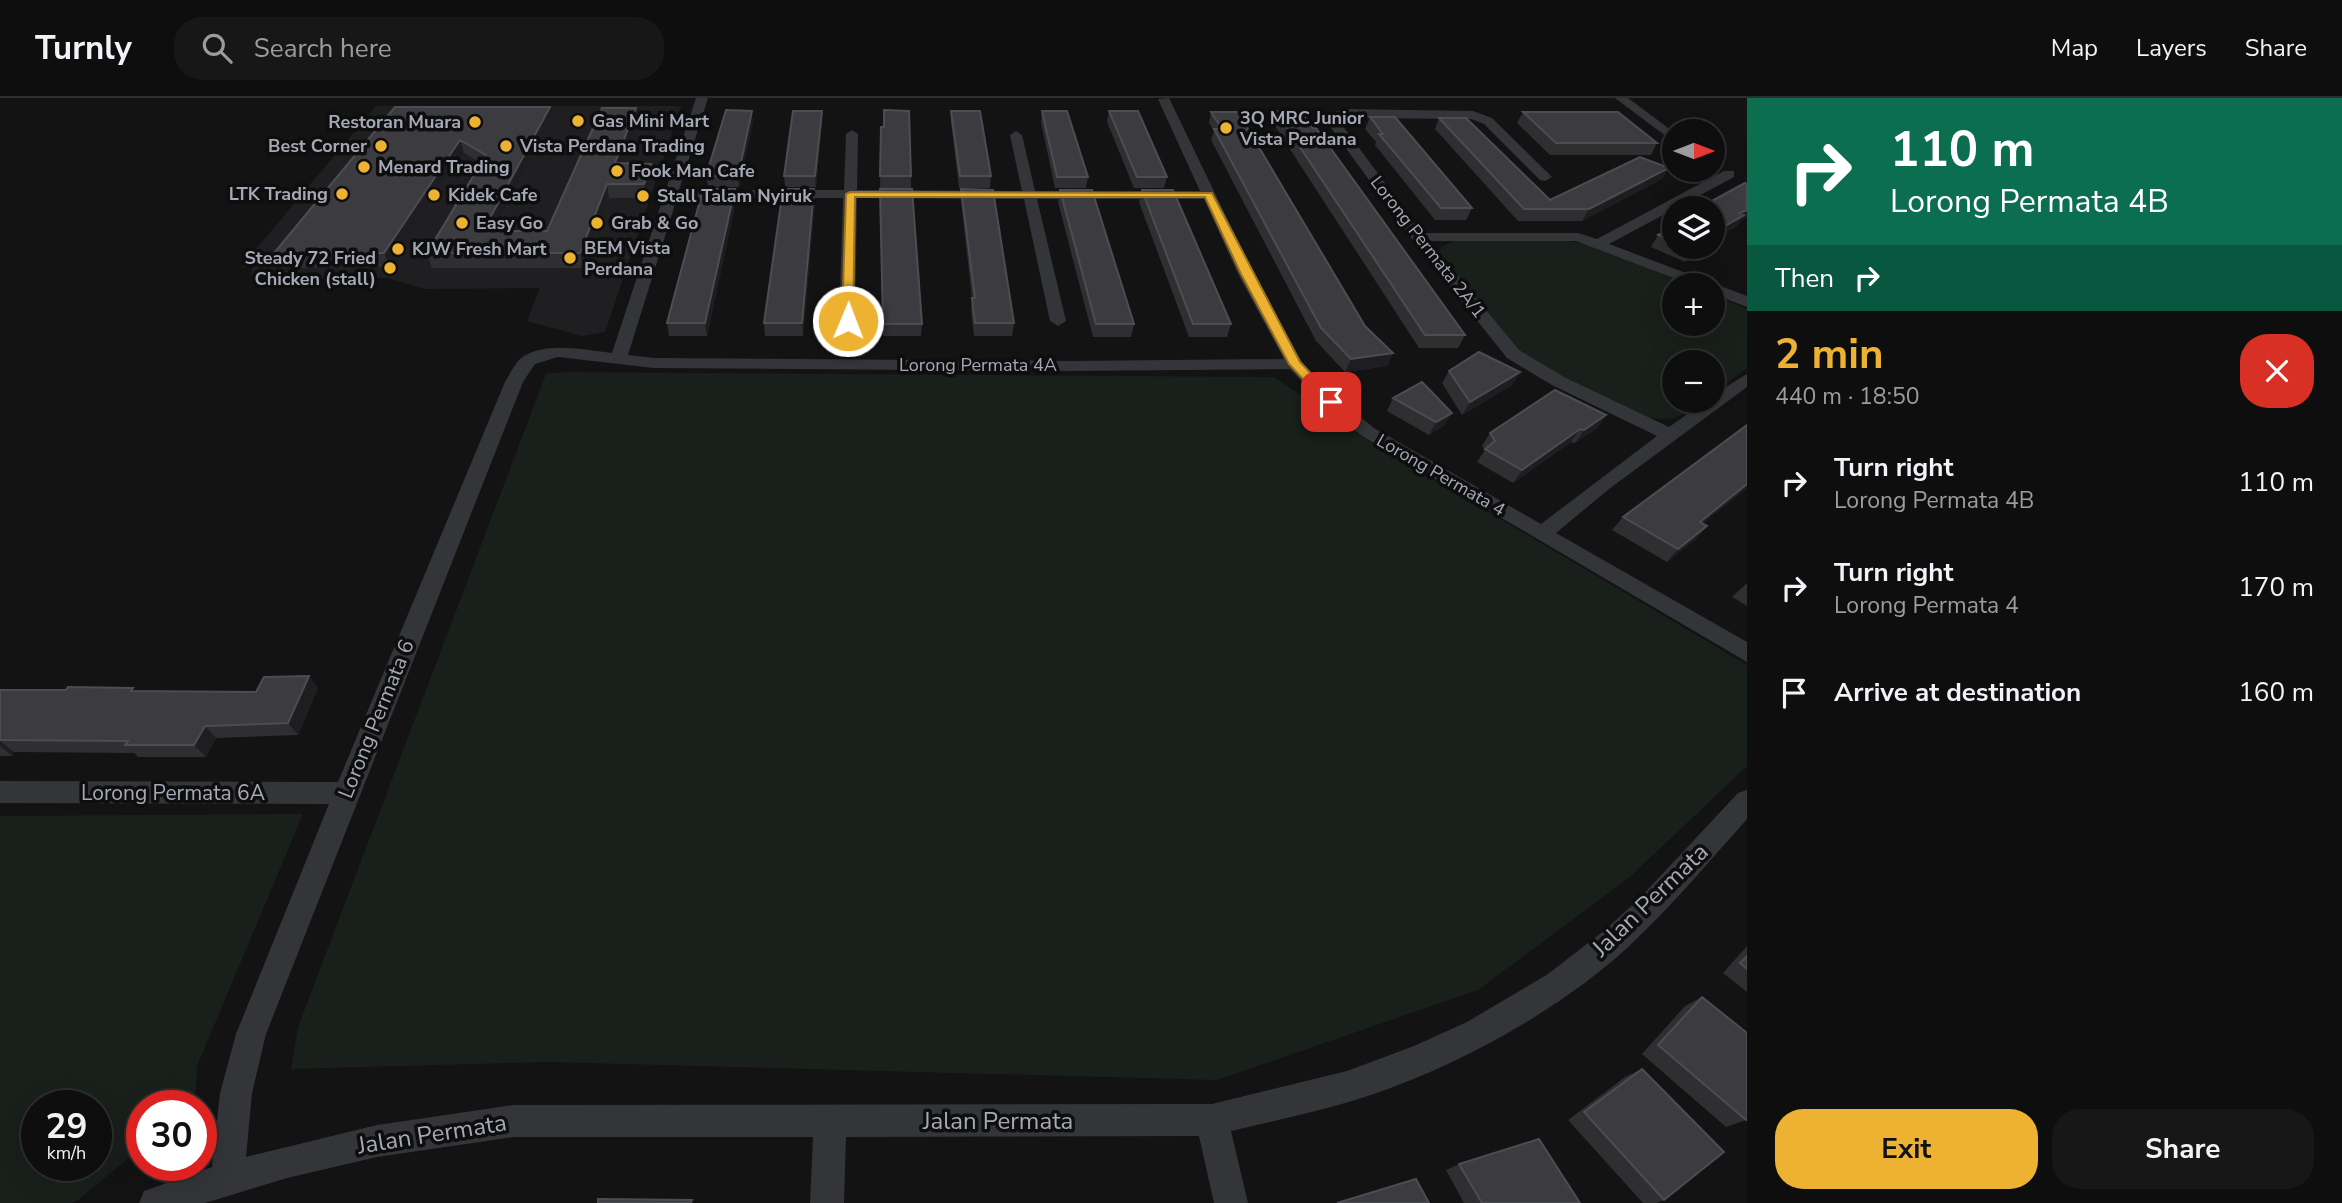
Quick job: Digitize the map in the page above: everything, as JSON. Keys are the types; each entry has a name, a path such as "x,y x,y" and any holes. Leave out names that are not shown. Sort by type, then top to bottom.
{"street":[{"path":"620,358 702,98"},
{"name":"Lorong Permata 4","path":"1163,98 1247,274 1295,364 1331,402 1368,432 1747,653"},
{"path":"1622,98 1662,129"},
{"name":"Lorong Permata 2A/1","path":"1545,177 1482,117 1463,113 1345,113 1334,117 1332,121 1504,345 1525,363 1671,435"},
{"path":"848,321 852,134"},
{"path":"1016,135 1058,321"},
{"path":"1726,172 1747,180"},
{"path":"1600,243 1729,174"},
{"path":"671,194 1209,195"},
{"path":"1419,237 1569,236 1600,243 1676,273"},
{"path":"1725,293 1747,302"},
{"name":"Lorong Permata 6","path":"228,1177 236,1093 243,1058 346,793 523,366 546,353 557,352 620,358"},
{"name":"Lorong Permata 4A","path":"620,358 654,363 1295,364"},
{"path":"1542,534 1747,379"},
{"name":"Lorong Permata 6A","path":"0,792 346,793"},
{"name":"Jalan Permata","path":"156,1203 228,1177 395,1136 501,1122 1212,1120 1347,1087 1419,1060 1478,1033 1558,984 1615,940 1649,908 1747,802"},
{"path":"1212,1120 1231,1203"},
{"path":"827,1203 830,1121"}],"shaded area":[{"path":"376,106 681,106 605,332 582,336 527,321 540,288 425,289 387,278 264,279 251,276 252,267 241,267"},
{"path":"1454,241 1568,241 1595,246 1662,274 1662,336 1725,336 1725,300 1747,309 1747,368 1725,384 1725,350 1662,350 1662,413 1685,413 1673,418 1660,419 1624,409 1553,373 1501,335 1438,255 1441,247"},
{"path":"546,374 1274,377 1372,443 1747,665 1747,766 1631,876 1478,990 1217,1080 548,1062 291,1069 298,1027"},
{"path":"303,814 197,1066 196,1090 126,1090 126,1160 112,1172 112,1090 21,1090 21,1181 101,1181 71,1203 0,1203 0,816"}],"building":[{"path":"395,107 550,107 483,231 547,231 602,108 636,108 615,163 651,164 644,184 607,184 580,253 427,253 486,155 460,140 384,253 274,253"},
{"path":"726,110 752,111 738,176 706,176"},
{"path":"884,110 909,111 911,176 880,176"},
{"path":"793,111 822,111 815,176 784,176"},
{"path":"951,111 980,111 991,176 960,176"},
{"path":"1042,111 1067,111 1088,177 1057,177"},
{"path":"1109,111 1138,111 1167,177 1137,177"},
{"path":"1276,111 1302,112 1313,128 1316,128 1465,335 1425,335"},
{"path":"1211,112 1238,112 1365,326 1393,353 1351,359 1321,328 1214,129 1222,129"},
{"path":"1523,112 1618,112 1657,143 1556,143"},
{"path":"1370,117 1395,117 1472,208 1441,208 1379,134 1383,134"},
{"path":"1439,118 1466,118 1550,200 1640,157 1662,165 1662,172 1589,209 1524,209"},
{"path":"1747,184 1747,210 1740,213 1744,215 1725,226 1725,196 1721,196"},
{"path":"703,189 735,189 705,323 667,323"},
{"path":"783,189 814,189 802,323 764,323"},
{"path":"880,189 912,189 922,324 883,324"},
{"path":"961,189 993,190 1014,323 975,323 972,298 975,298"},
{"path":"1060,190 1092,190 1134,324 1096,324"},
{"path":"1142,190 1173,190 1231,324 1193,324"},
{"path":"1479,352 1520,372 1470,402 1449,371"},
{"path":"1422,382 1452,413 1436,422 1393,398"},
{"path":"1555,390 1606,415 1584,430 1580,429 1522,470 1485,449 1495,441 1490,433"},
{"path":"1747,425 1747,484 1700,522 1707,526 1678,549 1623,517"},
{"path":"309,676 288,723 205,726 194,745 125,745 128,741 0,740 0,690 66,690 68,687 133,688 131,691 256,692 264,677"},
{"path":"1747,956 1747,969 1740,963"},
{"path":"1702,997 1747,1033 1746,1120 1658,1045"},
{"path":"1642,1069 1724,1152 1664,1200 1584,1112"},
{"path":"1539,1139 1580,1203 1482,1203 1459,1164"},
{"path":"1416,1179 1429,1203 1337,1203"},
{"path":"598,1199 692,1200 691,1203 598,1203"}],"place":[{"name":"Gas Mini Mart","path":"578,121"},
{"name":"Restoran Muara","path":"475,122"},
{"name":"3Q MRC Junior Vista Perdana","path":"1226,128"},
{"name":"Best Corner","path":"381,146"},
{"name":"Vista Perdana Trading","path":"506,146"},
{"name":"Menard Trading","path":"364,167"},
{"name":"Fook Man Cafe","path":"617,171"},
{"name":"LTK Trading","path":"342,194"},
{"name":"Kidek Cafe","path":"434,195"},
{"name":"Stall Talam Nyiruk","path":"643,196"},
{"name":"Easy Go","path":"462,223"},
{"name":"Grab & Go","path":"597,223"},
{"name":"KJW Fresh Mart","path":"398,249"},
{"name":"BEM Vista Perdana","path":"570,258"},
{"name":"Steady 72 Fried Chicken (stall)","path":"390,268"}],"route":[{"path":"848,321 850,194 1209,195 1295,364 1331,402"}]}
